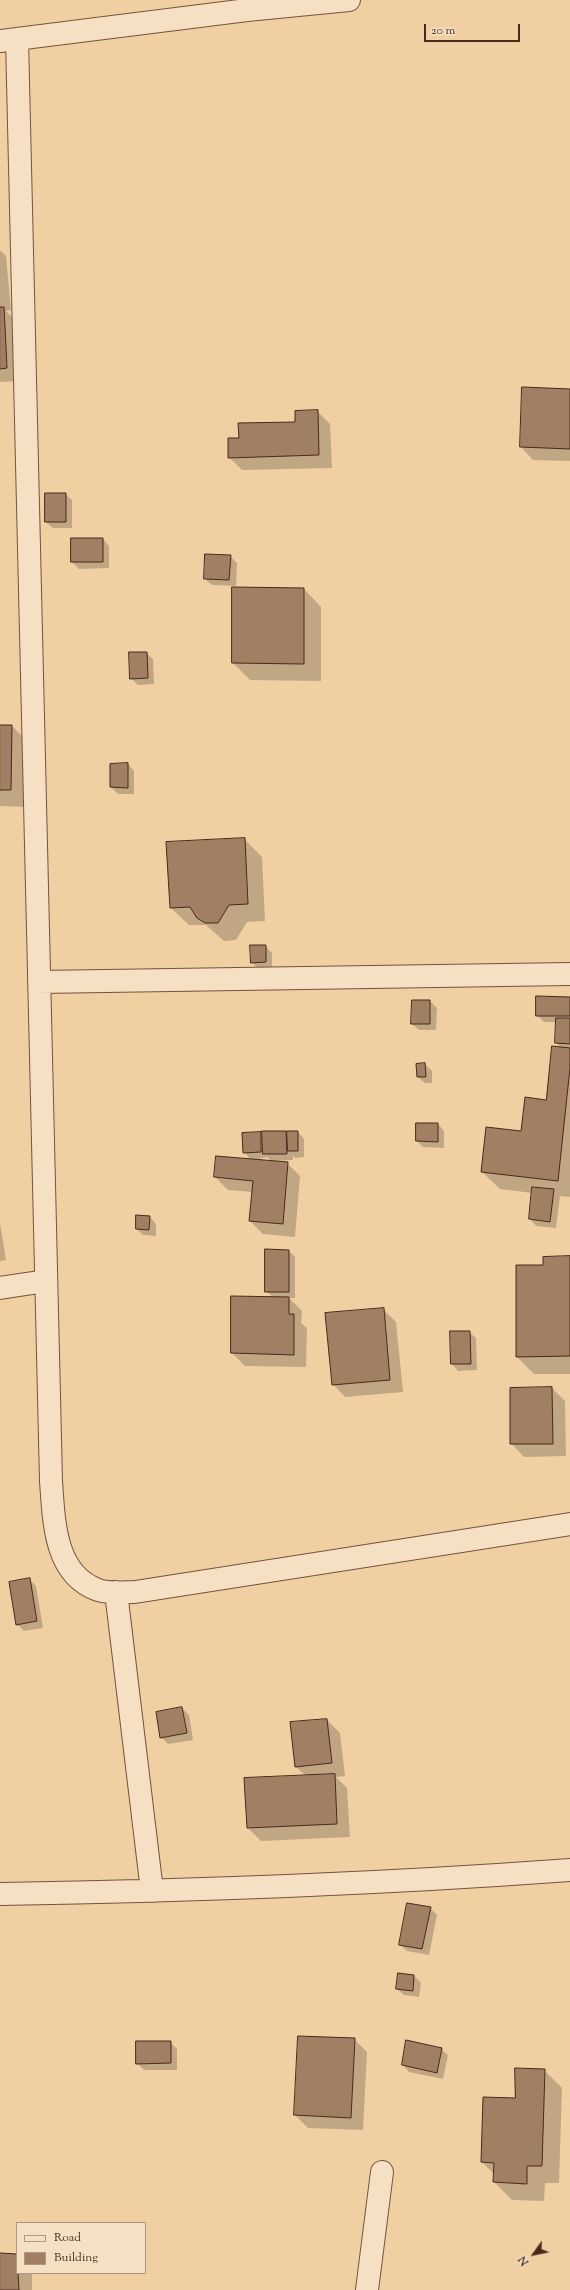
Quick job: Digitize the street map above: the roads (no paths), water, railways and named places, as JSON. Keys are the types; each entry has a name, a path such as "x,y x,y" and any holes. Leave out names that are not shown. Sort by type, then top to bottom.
{"street":[{"path":"349,0 247,10 8,40 39,982 51,1481 58,1542 69,1568 82,1582 100,1590 116,1592 154,1591 570,1524"},
{"path":"39,982 570,974"},
{"path":"0,1288 46,1281"},
{"path":"116,1592 152,1891"},
{"path":"0,1894 152,1891 441,1879 570,1870"},
{"path":"367,2290 382,2172"}]}
